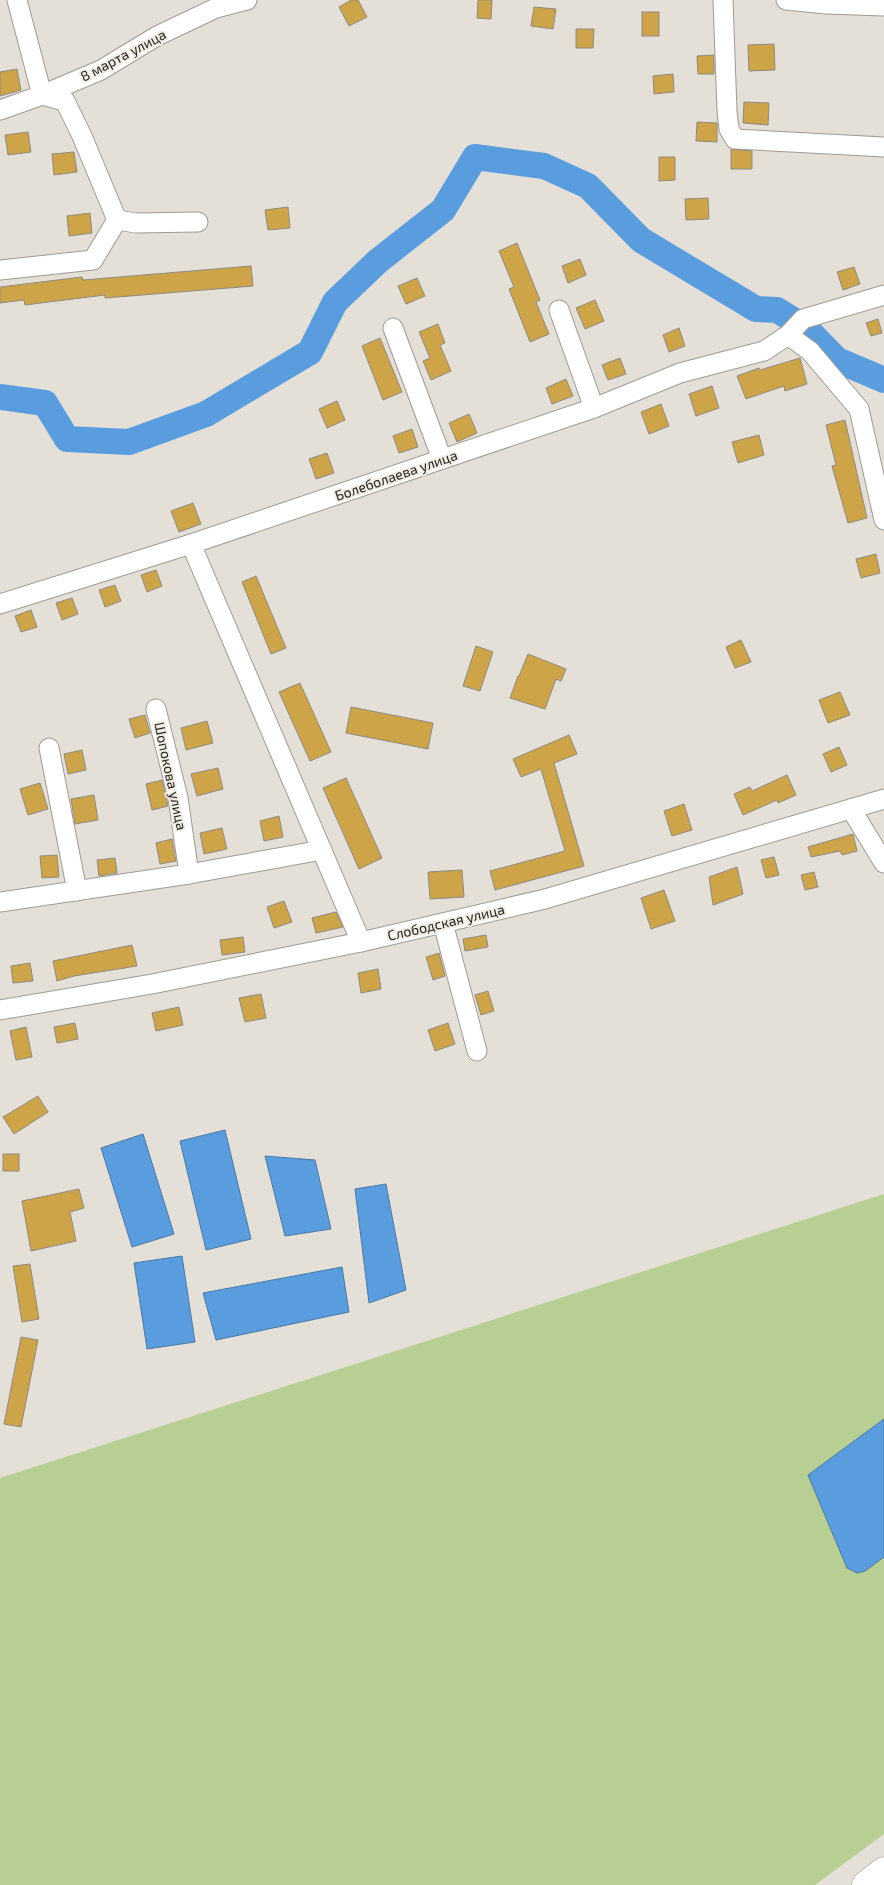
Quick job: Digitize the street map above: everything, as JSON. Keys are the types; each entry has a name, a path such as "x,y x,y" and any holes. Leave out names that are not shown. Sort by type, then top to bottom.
{"highway":[{"path":"866,1885 884,1870"}],"street":[{"path":"17,0 42,95 65,101 82,136 116,220"},
{"name":"8 марта улица","path":"0,110 42,95 101,70 157,36 216,8 246,0"},
{"path":"723,0 727,111 729,129 735,139 884,147"},
{"path":"786,0 826,4 884,6"},
{"path":"116,220 136,224 198,222"},
{"path":"0,270 93,260 116,220"},
{"name":"Болеболаева улица","path":"0,604 191,544 594,408 680,373 764,350 788,335 803,319 884,295"},
{"path":"559,310 594,408"},
{"path":"393,328 442,459"},
{"path":"788,335 810,351 859,409 884,520"},
{"path":"191,544 361,942"},
{"name":"Шопокова улица","path":"156,709 178,798 189,874"},
{"path":"49,748 76,891"},
{"name":"Слободская улица","path":"0,1010 152,984 361,942 545,899 884,799"},
{"path":"851,808 884,863"},
{"path":"0,902 189,874 322,850"},
{"path":"443,923 477,1051"}],"green space":[{"path":"884,1194 884,1834 815,1885 0,1885 0,1478"}],"water":[{"path":"225,1130 251,1239 206,1250 180,1141"},
{"path":"143,1134 174,1234 132,1247 101,1148"},
{"path":"265,1156 315,1160 331,1229 285,1236"},
{"path":"386,1184 406,1290 369,1303 355,1189"},
{"path":"182,1256 195,1342 147,1349 134,1263"},
{"path":"342,1267 349,1312 216,1340 203,1293"},
{"path":"884,1419 884,1557 865,1571 857,1573 847,1568 808,1475"}],"building":[{"path":"351,0 358,0 367,17 349,26 339,7"},
{"path":"478,0 492,0 491,19 477,18"},
{"path":"534,7 556,9 553,29 531,26"},
{"path":"642,12 659,12 659,36 642,36"},
{"path":"576,29 594,29 593,48 576,48"},
{"path":"774,44 775,70 749,71 748,45"},
{"path":"714,55 714,74 698,74 697,56"},
{"path":"17,69 21,90 0,96 0,72"},
{"path":"673,74 674,92 654,94 653,76"},
{"path":"744,102 769,103 768,125 743,123"},
{"path":"697,122 717,123 717,142 696,141"},
{"path":"28,132 31,152 8,155 5,135"},
{"path":"731,149 752,151 752,169 731,169"},
{"path":"74,152 77,172 54,175 52,154"},
{"path":"659,157 675,157 675,180 659,181"},
{"path":"708,198 709,219 686,220 685,199"},
{"path":"288,207 290,228 268,230 265,210"},
{"path":"90,213 92,233 69,236 67,216"},
{"path":"517,243 540,300 536,302 549,334 530,342 509,289 514,287 499,251"},
{"path":"580,259 586,275 568,283 562,266"},
{"path":"251,266 253,286 105,298 105,295 25,305 24,300 0,303 0,287 82,277 83,280"},
{"path":"854,267 860,284 843,290 837,272"},
{"path":"417,278 425,296 406,304 398,286"},
{"path":"595,300 604,321 585,329 576,308"},
{"path":"878,319 882,333 871,336 866,323"},
{"path":"438,324 445,343 440,345 451,371 431,380 423,361 430,358 419,332"},
{"path":"679,328 685,346 669,352 663,335"},
{"path":"380,338 402,392 383,400 362,346"},
{"path":"620,358 626,374 608,380 602,365"},
{"path":"800,358 807,384 785,391 784,386 746,399 737,376 759,368 760,370"},
{"path":"566,379 573,396 552,404 546,388"},
{"path":"712,386 719,408 696,416 689,394"},
{"path":"337,401 345,420 327,428 319,409"},
{"path":"661,404 669,426 649,434 641,412"},
{"path":"469,414 477,433 457,442 449,423"},
{"path":"845,420 867,518 848,523 832,466 836,465 826,425"},
{"path":"412,429 418,447 399,453 393,436"},
{"path":"759,435 764,455 738,463 732,442"},
{"path":"327,453 334,473 316,479 309,459"},
{"path":"193,503 201,524 179,532 171,511"},
{"path":"876,554 880,573 861,578 856,559"},
{"path":"156,570 162,586 147,592 141,575"},
{"path":"256,576 286,648 271,654 242,582"},
{"path":"115,585 121,601 105,607 99,590"},
{"path":"72,598 78,614 62,620 56,603"},
{"path":"31,610 37,627 21,632 15,616"},
{"path":"741,640 751,662 735,668 726,647"},
{"path":"476,646 493,652 480,691 463,686"},
{"path":"528,654 566,669 561,681 556,679 545,709 510,698"},
{"path":"300,683 331,752 310,761 279,692"},
{"path":"840,692 850,715 828,723 819,700"},
{"path":"351,707 433,723 428,749 346,733"},
{"path":"145,715 150,733 135,738 129,719"},
{"path":"207,721 213,743 186,750 181,728"},
{"path":"569,735 577,754 554,763 584,866 495,890 490,871 565,851 541,769 521,777 513,759"},
{"path":"839,747 847,765 831,772 823,754"},
{"path":"82,750 86,770 68,774 64,754"},
{"path":"218,768 223,789 197,796 191,774"},
{"path":"787,775 796,795 778,803 777,800 743,815 734,794 750,787 752,791"},
{"path":"346,778 382,858 359,869 323,788"},
{"path":"162,780 168,806 152,810 146,784"},
{"path":"40,783 48,809 28,815 20,789"},
{"path":"94,795 98,820 75,824 71,799"},
{"path":"684,804 692,830 672,836 664,811"},
{"path":"279,816 283,837 264,841 260,821"},
{"path":"222,828 227,849 204,854 200,833"},
{"path":"853,834 857,851 842,855 840,851 811,857 808,847"},
{"path":"172,839 176,861 160,864 156,843"},
{"path":"57,855 59,877 42,878 40,856"},
{"path":"774,857 779,875 766,878 761,860"},
{"path":"115,858 117,873 99,876 97,860"},
{"path":"737,867 743,894 713,905 709,877"},
{"path":"462,870 464,897 430,899 428,872"},
{"path":"814,872 818,887 805,890 801,875"},
{"path":"664,890 675,921 651,929 641,898"},
{"path":"284,901 292,922 274,928 267,907"},
{"path":"336,912 343,927 316,933 312,918"},
{"path":"486,935 488,947 465,951 463,939"},
{"path":"243,937 245,952 222,955 220,940"},
{"path":"132,945 137,966 74,976 57,981 53,961"},
{"path":"439,953 445,976 433,980 426,957"},
{"path":"30,963 33,981 13,983 11,966"},
{"path":"378,969 381,989 361,993 358,973"},
{"path":"488,991 494,1011 481,1015 475,995"},
{"path":"261,994 266,1018 245,1022 239,998"},
{"path":"179,1007 183,1025 156,1031 152,1013"},
{"path":"75,1023 78,1039 57,1043 54,1027"},
{"path":"448,1023 455,1044 435,1051 428,1030"},
{"path":"26,1027 32,1057 16,1060 10,1031"},
{"path":"38,1096 48,1112 14,1134 3,1117"},
{"path":"3,1154 19,1154 19,1171 3,1171"},
{"path":"79,1189 84,1208 70,1212 76,1241 31,1251 22,1201"},
{"path":"30,1264 39,1319 22,1322 13,1266"},
{"path":"21,1337 38,1340 21,1427 4,1424"}],"waterway":[{"path":"0,397 45,403 67,439 129,442 206,414 310,352 335,302 378,261 443,210 475,157 544,166 588,186 641,240 756,309 777,310 806,328 837,360 884,380"}]}
